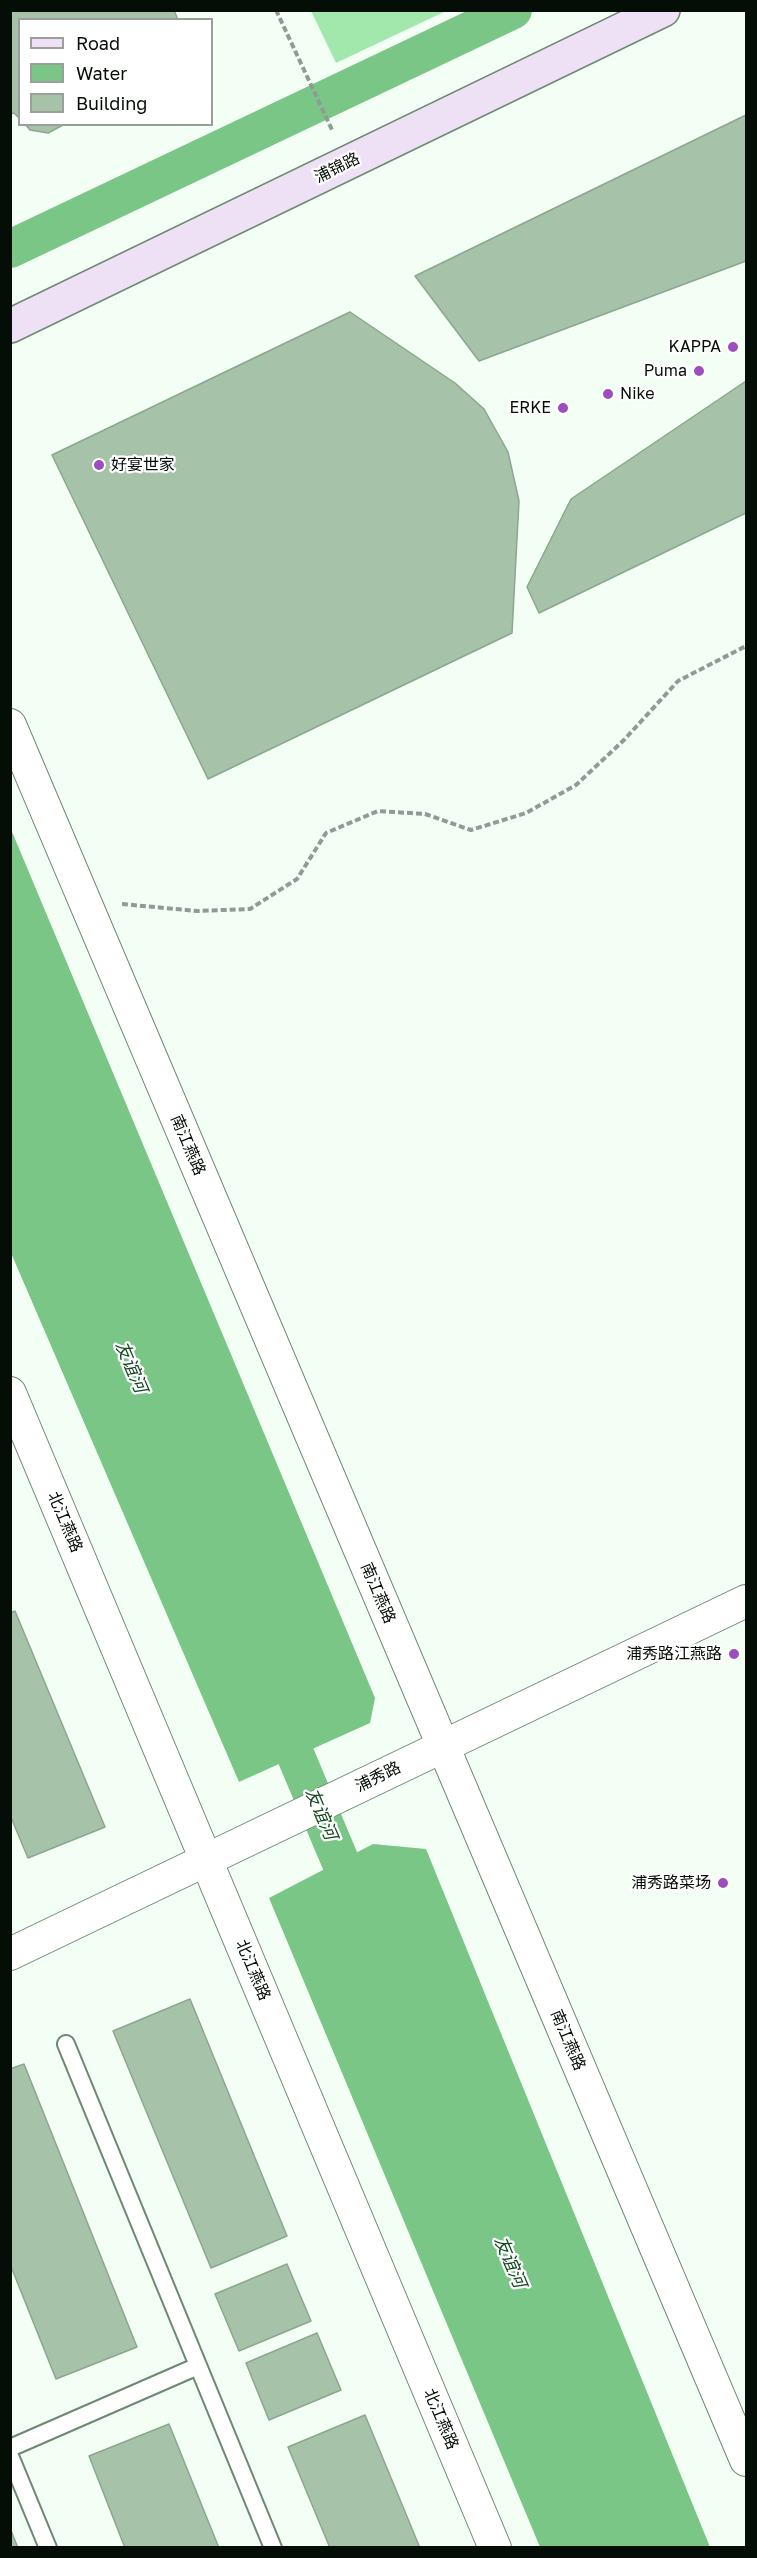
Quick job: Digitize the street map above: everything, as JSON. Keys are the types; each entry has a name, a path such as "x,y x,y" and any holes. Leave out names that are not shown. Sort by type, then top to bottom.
{"main road":[{"name":"浦锦路","path":"10,326 663,10"}],"street":[{"name":"南江燕路","path":"10,725 747,2460"},
{"name":"北江燕路","path":"10,1393 495,2547"},
{"name":"浦秀路","path":"10,1954 747,1601"}],"lane":[{"path":"66,2044 273,2547"},
{"path":"48,2547 11,2457 198,2366"}],"path":[{"path":"276,10 330,124"},
{"path":"84,900 197,911 250,909 297,879 326,834 378,811 424,814 471,830 526,813 576,785 624,740 678,681 747,646"}],"shaded area":[{"path":"311,11 446,11 336,63"}],"water":[{"path":"10,827 375,1698 370,1723 239,1782 11,1253"},
{"path":"373,1844 426,1849 710,2547 540,2547 269,1898"}],"building":[{"path":"10,10 174,10 177,18 18,18 18,117 14,113 10,114"},
{"path":"746,115 746,261 479,361 415,276"},
{"path":"27,126 61,126 48,133 30,130"},
{"path":"350,312 455,383 484,409 508,452 519,501 512,633 208,779 52,455"},
{"path":"746,381 746,513 539,613 527,587 571,499"},
{"path":"15,1611 105,1827 28,1858 10,1815 10,1613"},
{"path":"190,1999 287,2236 211,2268 113,2031"},
{"path":"24,2064 137,2347 56,2379 10,2264 10,2069"},
{"path":"287,2264 311,2321 239,2351 215,2294"},
{"path":"317,2333 341,2390 269,2420 246,2363"},
{"path":"365,2415 420,2548 330,2548 288,2447"},
{"path":"169,2424 219,2548 125,2548 89,2456"},
{"path":"10,2528 18,2548 10,2548"}],"waterway":[{"path":"10,249 513,10"},
{"name":"友谊河","path":"276,1709 360,1908"}],"place":[{"name":"KAPPA","path":"733,347"},
{"name":"Puma","path":"699,371"},
{"name":"Nike","path":"608,394"},
{"name":"ERKE","path":"563,408"},
{"name":"好宴世家","path":"99,465"},
{"name":"浦秀路江燕路","path":"734,1654"},
{"name":"浦秀路菜场","path":"723,1883"}]}
